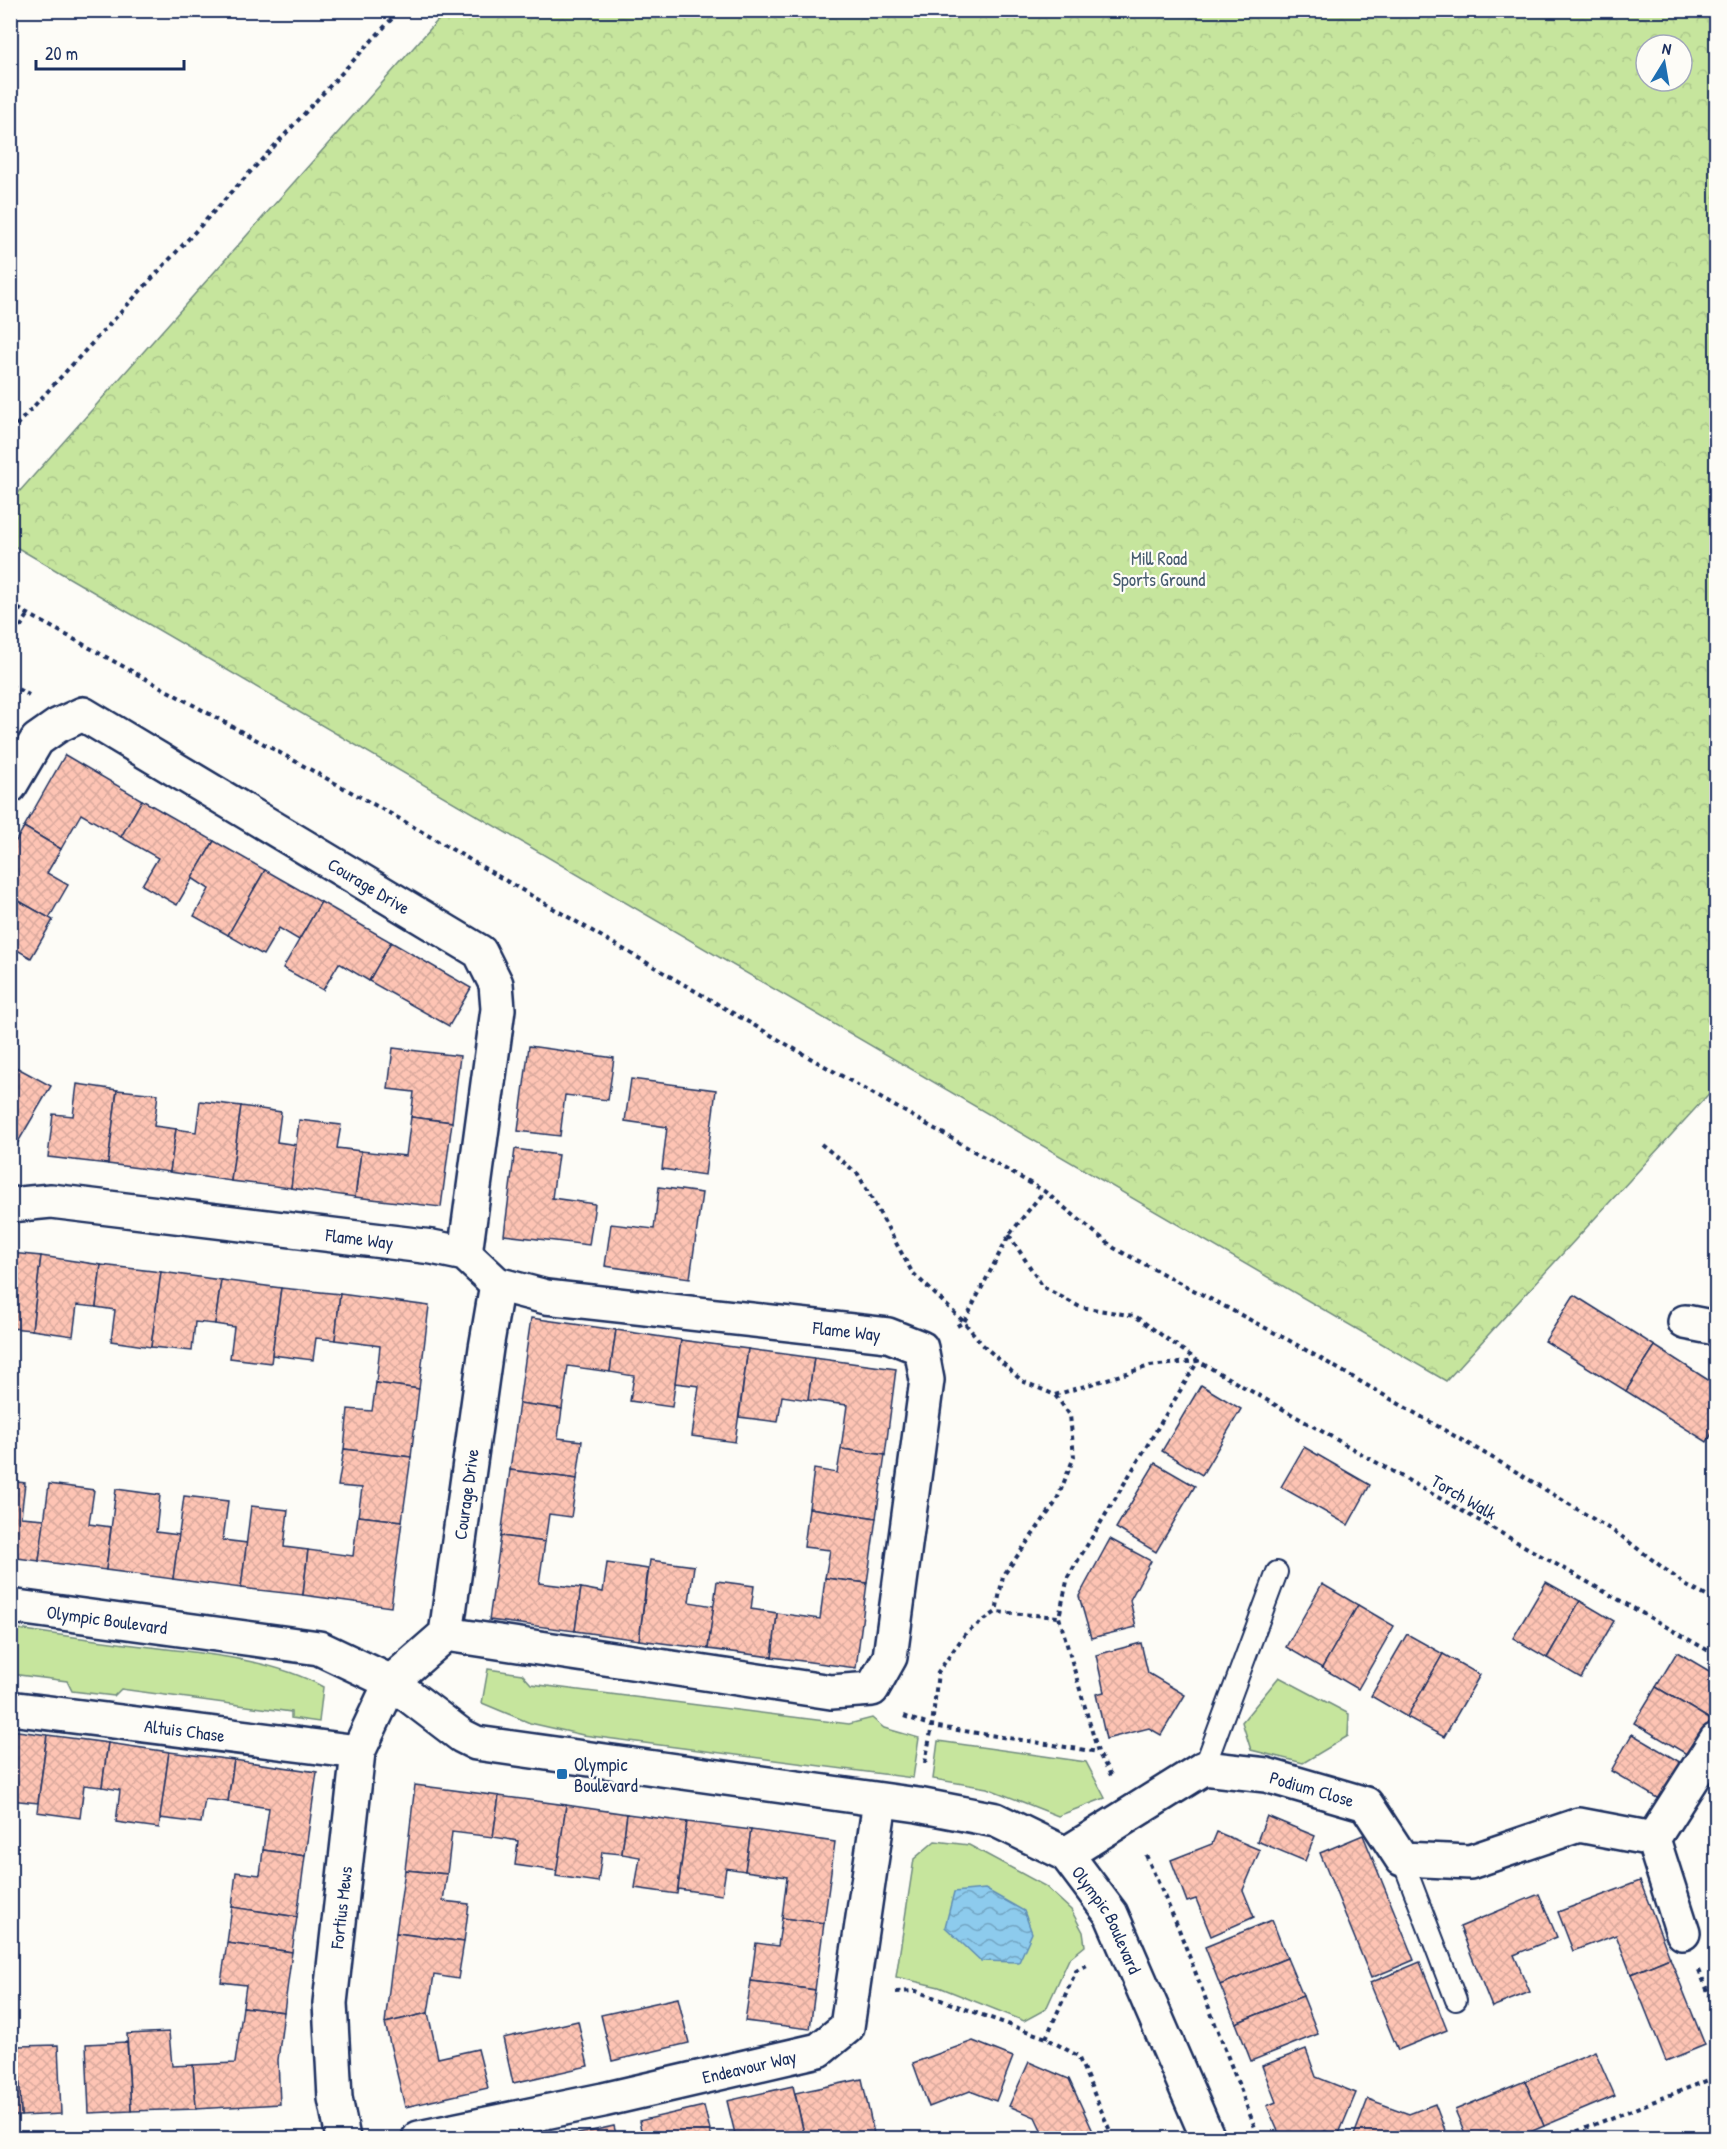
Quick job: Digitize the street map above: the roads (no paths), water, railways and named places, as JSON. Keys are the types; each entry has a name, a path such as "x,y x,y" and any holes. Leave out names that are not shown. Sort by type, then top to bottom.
{"street":[{"name":"Courage Drive","path":"10,786 37,740 57,726 83,714 480,952 496,984 498,1009 465,1254"},
{"name":"Flame Way","path":"10,1205 51,1201 432,1247 465,1254 497,1284 546,1297 888,1335 921,1348 927,1380 890,1657 872,1689 831,1692 446,1634"},
{"name":"Courage Drive","path":"446,1634 497,1284"},
{"name":"Olympic Boulevard","path":"10,1606 319,1648 391,1682 462,1736 476,1743 918,1805 996,1820 1066,1854 1111,1914 1208,2139"},
{"path":"391,1682 446,1634"},
{"name":"Fortius Mews","path":"343,2139 335,2098 330,2003 358,1752 391,1682"},
{"name":"Altuis Chase","path":"10,1708 358,1752"},
{"path":"1653,1839 1716,1740"},
{"path":"1066,1854 1204,1768"},
{"name":"Podium Close","path":"1204,1768 1266,1775 1366,1804 1402,1859"},
{"name":"Endeavour Way","path":"419,2139 603,2100 819,2050 847,2027 880,1801"},
{"path":"1402,1859 1470,1863 1579,1825 1653,1839"},
{"path":"1653,1839 1683,1933"}],"lane":[{"path":"1204,1768 1277,1572"},
{"path":"1402,1859 1456,2000"}],"water":[{"path":"985,1889 1024,1911 1032,1933 1019,1962 981,1961 945,1927 954,1892"}],"place":[{"name":"Olympic Boulevard","path":"562,1774"}],"park label":[{"name":"Mill Road Sports Ground","path":"1159,568"}]}
